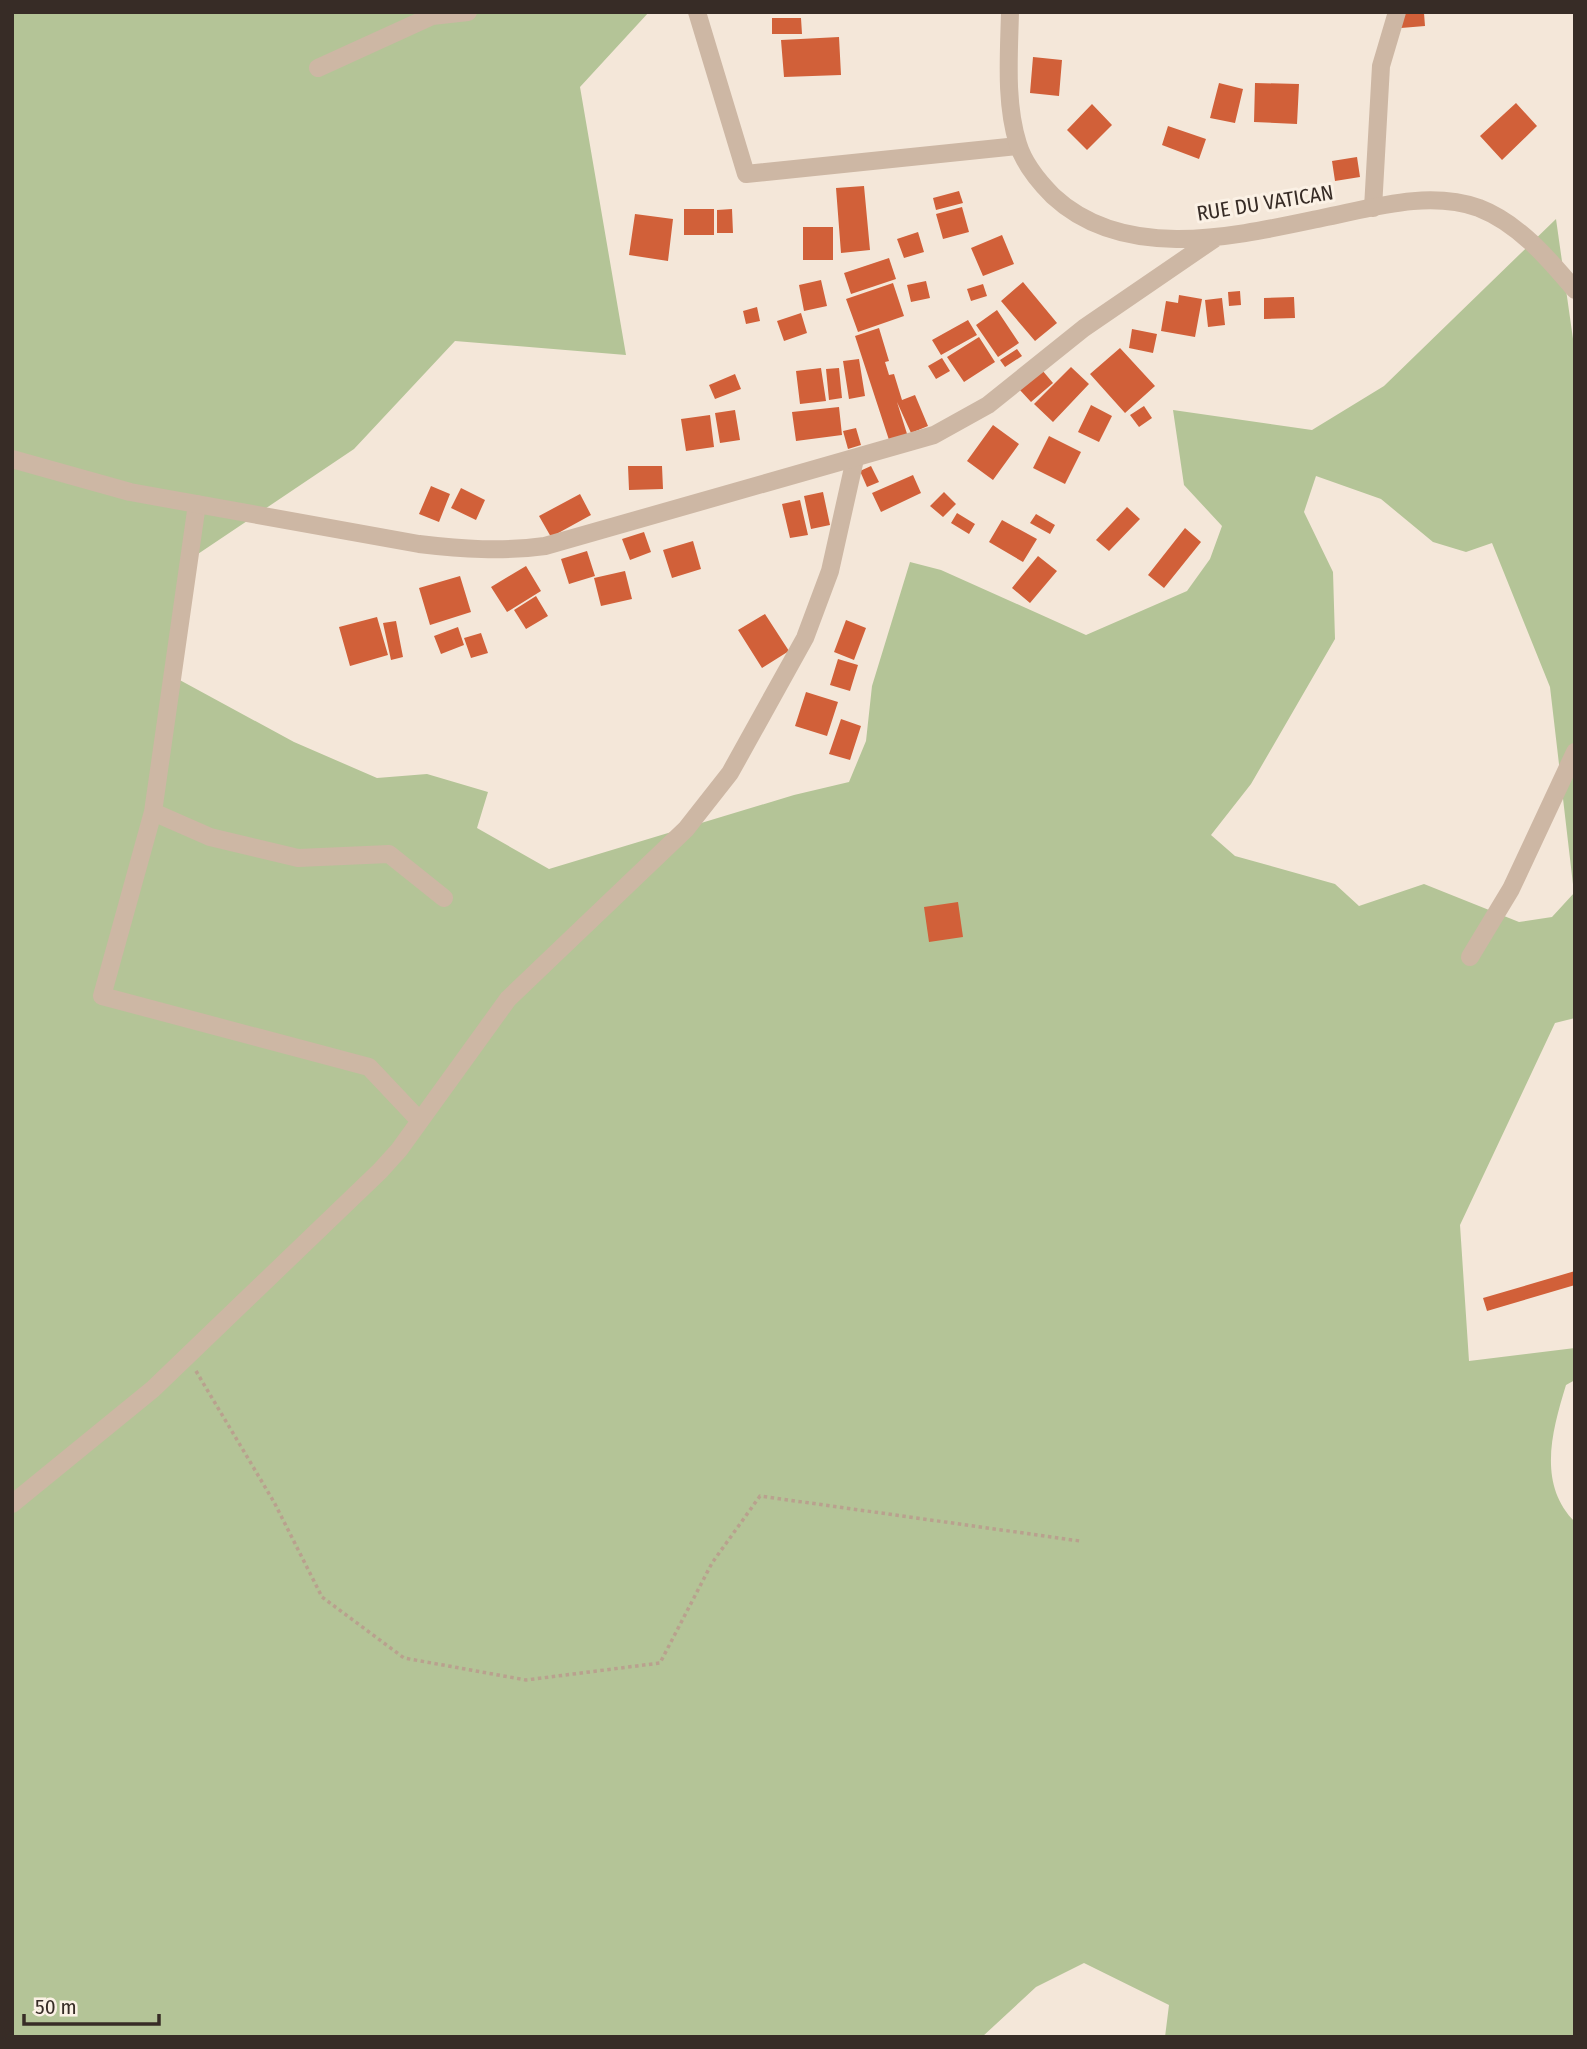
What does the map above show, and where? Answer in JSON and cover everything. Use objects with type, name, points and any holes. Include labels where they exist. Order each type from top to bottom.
[{"type":"street","points":[[318,68],[432,16],[468,12]]},
{"type":"street","points":[[696,12],[746,174],[1018,146]]},
{"type":"street","name":"RUE DU VATICAN","points":[[1010,12],[1011,105],[1018,146],[1037,181],[1067,209],[1094,225],[1128,234],[1214,239],[1400,202],[1444,200],[1479,208],[1514,227],[1575,290]]},
{"type":"street","points":[[1373,208],[1381,66],[1397,12]]},
{"type":"street","points":[[12,458],[130,492],[419,544],[466,550],[513,550],[599,533],[934,435],[988,405],[1084,328],[1214,239]]},
{"type":"street","points":[[12,1504],[153,1389],[380,1171],[420,1121],[508,999],[686,830],[730,773],[805,638],[830,571],[855,459]]},
{"type":"street","points":[[197,504],[153,813],[102,996],[369,1067],[420,1121]]},
{"type":"street","points":[[1470,957],[1511,889],[1575,752]]},
{"type":"street","points":[[153,813],[210,837],[298,858],[389,853],[444,898]]},
{"type":"path","points":[[188,1357],[274,1502],[322,1597],[404,1658],[526,1680],[660,1663],[712,1563],[760,1496],[1080,1541]]},
{"type":"green space","points":[[12,12],[649,12],[580,87],[626,355],[455,341],[354,449],[183,564],[176,678],[294,742],[377,778],[427,774],[488,792],[477,828],[549,869],[794,795],[849,782],[866,741],[872,686],[910,562],[941,570],[1086,635],[1187,591],[1210,559],[1222,526],[1184,485],[1173,410],[1312,430],[1384,386],[1556,219],[1575,353],[1575,1018],[1555,1023],[1460,1225],[1469,1361],[1575,1348],[1575,1380],[1566,1385],[1556,1420],[1551,1456],[1556,1491],[1563,1507],[1575,1522],[1575,2037],[1165,2037],[1169,2005],[1084,1963],[1036,1987],[982,2037],[12,2037]],"holes":[[[1316,476],[1381,499],[1433,542],[1466,552],[1492,543],[1550,687],[1574,893],[1552,917],[1519,922],[1424,884],[1359,906],[1335,884],[1235,856],[1211,835],[1251,784],[1335,639],[1333,572],[1304,512]]]},
{"type":"building","points":[[1424,13],[1425,26],[1401,28],[1400,14]]},
{"type":"building","points":[[772,18],[801,18],[802,34],[772,34]]},
{"type":"building","points":[[839,37],[841,75],[784,77],[781,40]]},
{"type":"building","points":[[1033,57],[1062,60],[1059,96],[1030,93]]},
{"type":"building","points":[[1219,83],[1243,89],[1235,123],[1210,118]]},
{"type":"building","points":[[1255,83],[1299,84],[1297,124],[1254,122]]},
{"type":"building","points":[[1516,103],[1537,126],[1502,160],[1480,136]]},
{"type":"building","points":[[1092,104],[1112,125],[1087,150],[1067,130]]},
{"type":"building","points":[[1168,126],[1206,139],[1199,159],[1162,145]]},
{"type":"building","points":[[1357,157],[1360,177],[1335,181],[1332,161]]},
{"type":"building","points":[[864,186],[870,250],[841,253],[836,188]]},
{"type":"building","points":[[959,191],[963,203],[936,210],[933,198]]},
{"type":"building","points":[[962,207],[969,232],[943,239],[936,214]]},
{"type":"building","points":[[684,209],[714,209],[714,235],[684,235]]},
{"type":"building","points":[[732,209],[733,233],[717,233],[717,210]]},
{"type":"building","points":[[635,214],[673,219],[668,261],[629,255]]},
{"type":"building","points":[[803,227],[833,227],[833,260],[803,260]]},
{"type":"building","points":[[918,232],[924,252],[904,258],[897,239]]},
{"type":"building","points":[[1002,235],[1014,264],[983,276],[971,248]]},
{"type":"building","points":[[889,258],[896,279],[851,294],[844,273]]},
{"type":"building","points":[[821,280],[827,306],[804,311],[799,285]]},
{"type":"building","points":[[926,281],[930,298],[911,302],[907,285]]},
{"type":"building","points":[[1023,282],[1057,323],[1035,341],[1001,301]]},
{"type":"building","points":[[893,283],[904,316],[858,332],[846,299]]},
{"type":"building","points":[[983,284],[987,296],[971,301],[967,289]]},
{"type":"building","points":[[1240,291],[1241,305],[1229,306],[1228,292]]},
{"type":"building","points":[[1179,295],[1202,299],[1195,337],[1161,331],[1166,301],[1178,303]]},
{"type":"building","points":[[1294,297],[1295,318],[1264,319],[1264,298]]},
{"type":"building","points":[[1222,298],[1225,325],[1208,327],[1205,300]]},
{"type":"building","points":[[757,307],[760,321],[746,324],[743,311]]},
{"type":"building","points":[[997,310],[1019,343],[998,357],[976,325]]},
{"type":"building","points":[[801,313],[807,333],[784,341],[777,321]]},
{"type":"building","points":[[968,320],[977,335],[941,355],[932,340]]},
{"type":"building","points":[[879,328],[889,361],[885,362],[889,375],[894,374],[902,400],[915,395],[928,426],[911,433],[897,402],[908,437],[890,443],[855,336]]},
{"type":"building","points":[[1132,329],[1157,334],[1153,353],[1129,348]]},
{"type":"building","points":[[979,337],[995,362],[964,382],[947,357]]},
{"type":"building","points":[[1120,348],[1155,386],[1125,413],[1090,374]]},
{"type":"building","points":[[1017,349],[1022,356],[1005,367],[1000,360]]},
{"type":"building","points":[[942,358],[950,371],[936,379],[928,366]]},
{"type":"building","points":[[859,359],[865,396],[849,399],[843,361]]},
{"type":"building","points":[[1071,367],[1089,384],[1053,422],[1034,404]]},
{"type":"building","points":[[821,368],[826,401],[800,404],[796,371]]},
{"type":"building","points":[[839,368],[842,398],[829,400],[826,369]]},
{"type":"building","points":[[1042,370],[1053,383],[1031,402],[1019,389]]},
{"type":"building","points":[[735,374],[741,389],[715,399],[709,385]]},
{"type":"building","points":[[1091,405],[1112,416],[1099,442],[1078,432]]},
{"type":"building","points":[[1144,406],[1152,418],[1139,427],[1130,415]]},
{"type":"building","points":[[839,407],[842,435],[796,441],[792,412]]},
{"type":"building","points":[[735,410],[740,440],[720,443],[715,413]]},
{"type":"building","points":[[710,415],[714,447],[686,451],[681,419]]},
{"type":"building","points":[[993,425],[1019,444],[993,480],[967,461]]},
{"type":"building","points":[[856,428],[861,445],[848,449],[843,431]]},
{"type":"building","points":[[1049,436],[1081,452],[1065,484],[1033,468]]},
{"type":"building","points":[[628,466],[662,466],[663,489],[629,490]]},
{"type":"building","points":[[871,466],[879,482],[867,487],[860,471]]},
{"type":"building","points":[[913,475],[921,493],[881,512],[872,493]]},
{"type":"building","points":[[431,486],[450,494],[439,522],[419,514]]},
{"type":"building","points":[[461,488],[485,500],[476,520],[451,508]]},
{"type":"building","points":[[823,492],[830,525],[811,529],[804,496]]},
{"type":"building","points":[[944,492],[956,504],[943,517],[930,506]]},
{"type":"building","points":[[580,494],[591,515],[551,537],[539,516]]},
{"type":"building","points":[[800,500],[808,535],[790,538],[782,504]]},
{"type":"building","points":[[1127,507],[1140,519],[1109,551],[1096,540]]},
{"type":"building","points":[[957,513],[975,524],[969,534],[951,523]]},
{"type":"building","points":[[1036,514],[1055,525],[1050,534],[1030,523]]},
{"type":"building","points":[[1002,520],[1037,539],[1023,562],[989,542]]},
{"type":"building","points":[[1185,528],[1201,542],[1164,588],[1148,575]]},
{"type":"building","points":[[644,532],[651,552],[630,560],[622,539]]},
{"type":"building","points":[[693,541],[701,569],[672,578],[663,550]]},
{"type":"building","points":[[587,551],[595,576],[569,584],[561,559]]},
{"type":"building","points":[[1038,556],[1057,571],[1030,603],[1012,588]]},
{"type":"building","points":[[526,566],[541,591],[507,612],[491,587]]},
{"type":"building","points":[[625,571],[632,599],[601,606],[594,578]]},
{"type":"building","points":[[460,576],[471,612],[430,625],[419,588]]},
{"type":"building","points":[[536,596],[548,616],[526,629],[514,610]]},
{"type":"building","points":[[765,614],[789,651],[762,668],[738,630]]},
{"type":"building","points":[[377,617],[388,655],[350,666],[339,627]]},
{"type":"building","points":[[846,620],[866,628],[854,660],[834,652]]},
{"type":"building","points":[[396,621],[403,657],[391,660],[383,623]]},
{"type":"building","points":[[458,627],[464,645],[441,654],[434,636]]},
{"type":"building","points":[[481,633],[488,653],[471,658],[464,638]]},
{"type":"building","points":[[838,659],[858,665],[850,691],[830,685]]},
{"type":"building","points":[[806,692],[838,702],[827,736],[795,726]]},
{"type":"building","points":[[841,719],[861,726],[850,760],[829,754]]},
{"type":"building","points":[[958,902],[963,937],[929,942],[924,907]]},
{"type":"building","points":[[1575,1271],[1575,1285],[1487,1311],[1483,1298]]}]
